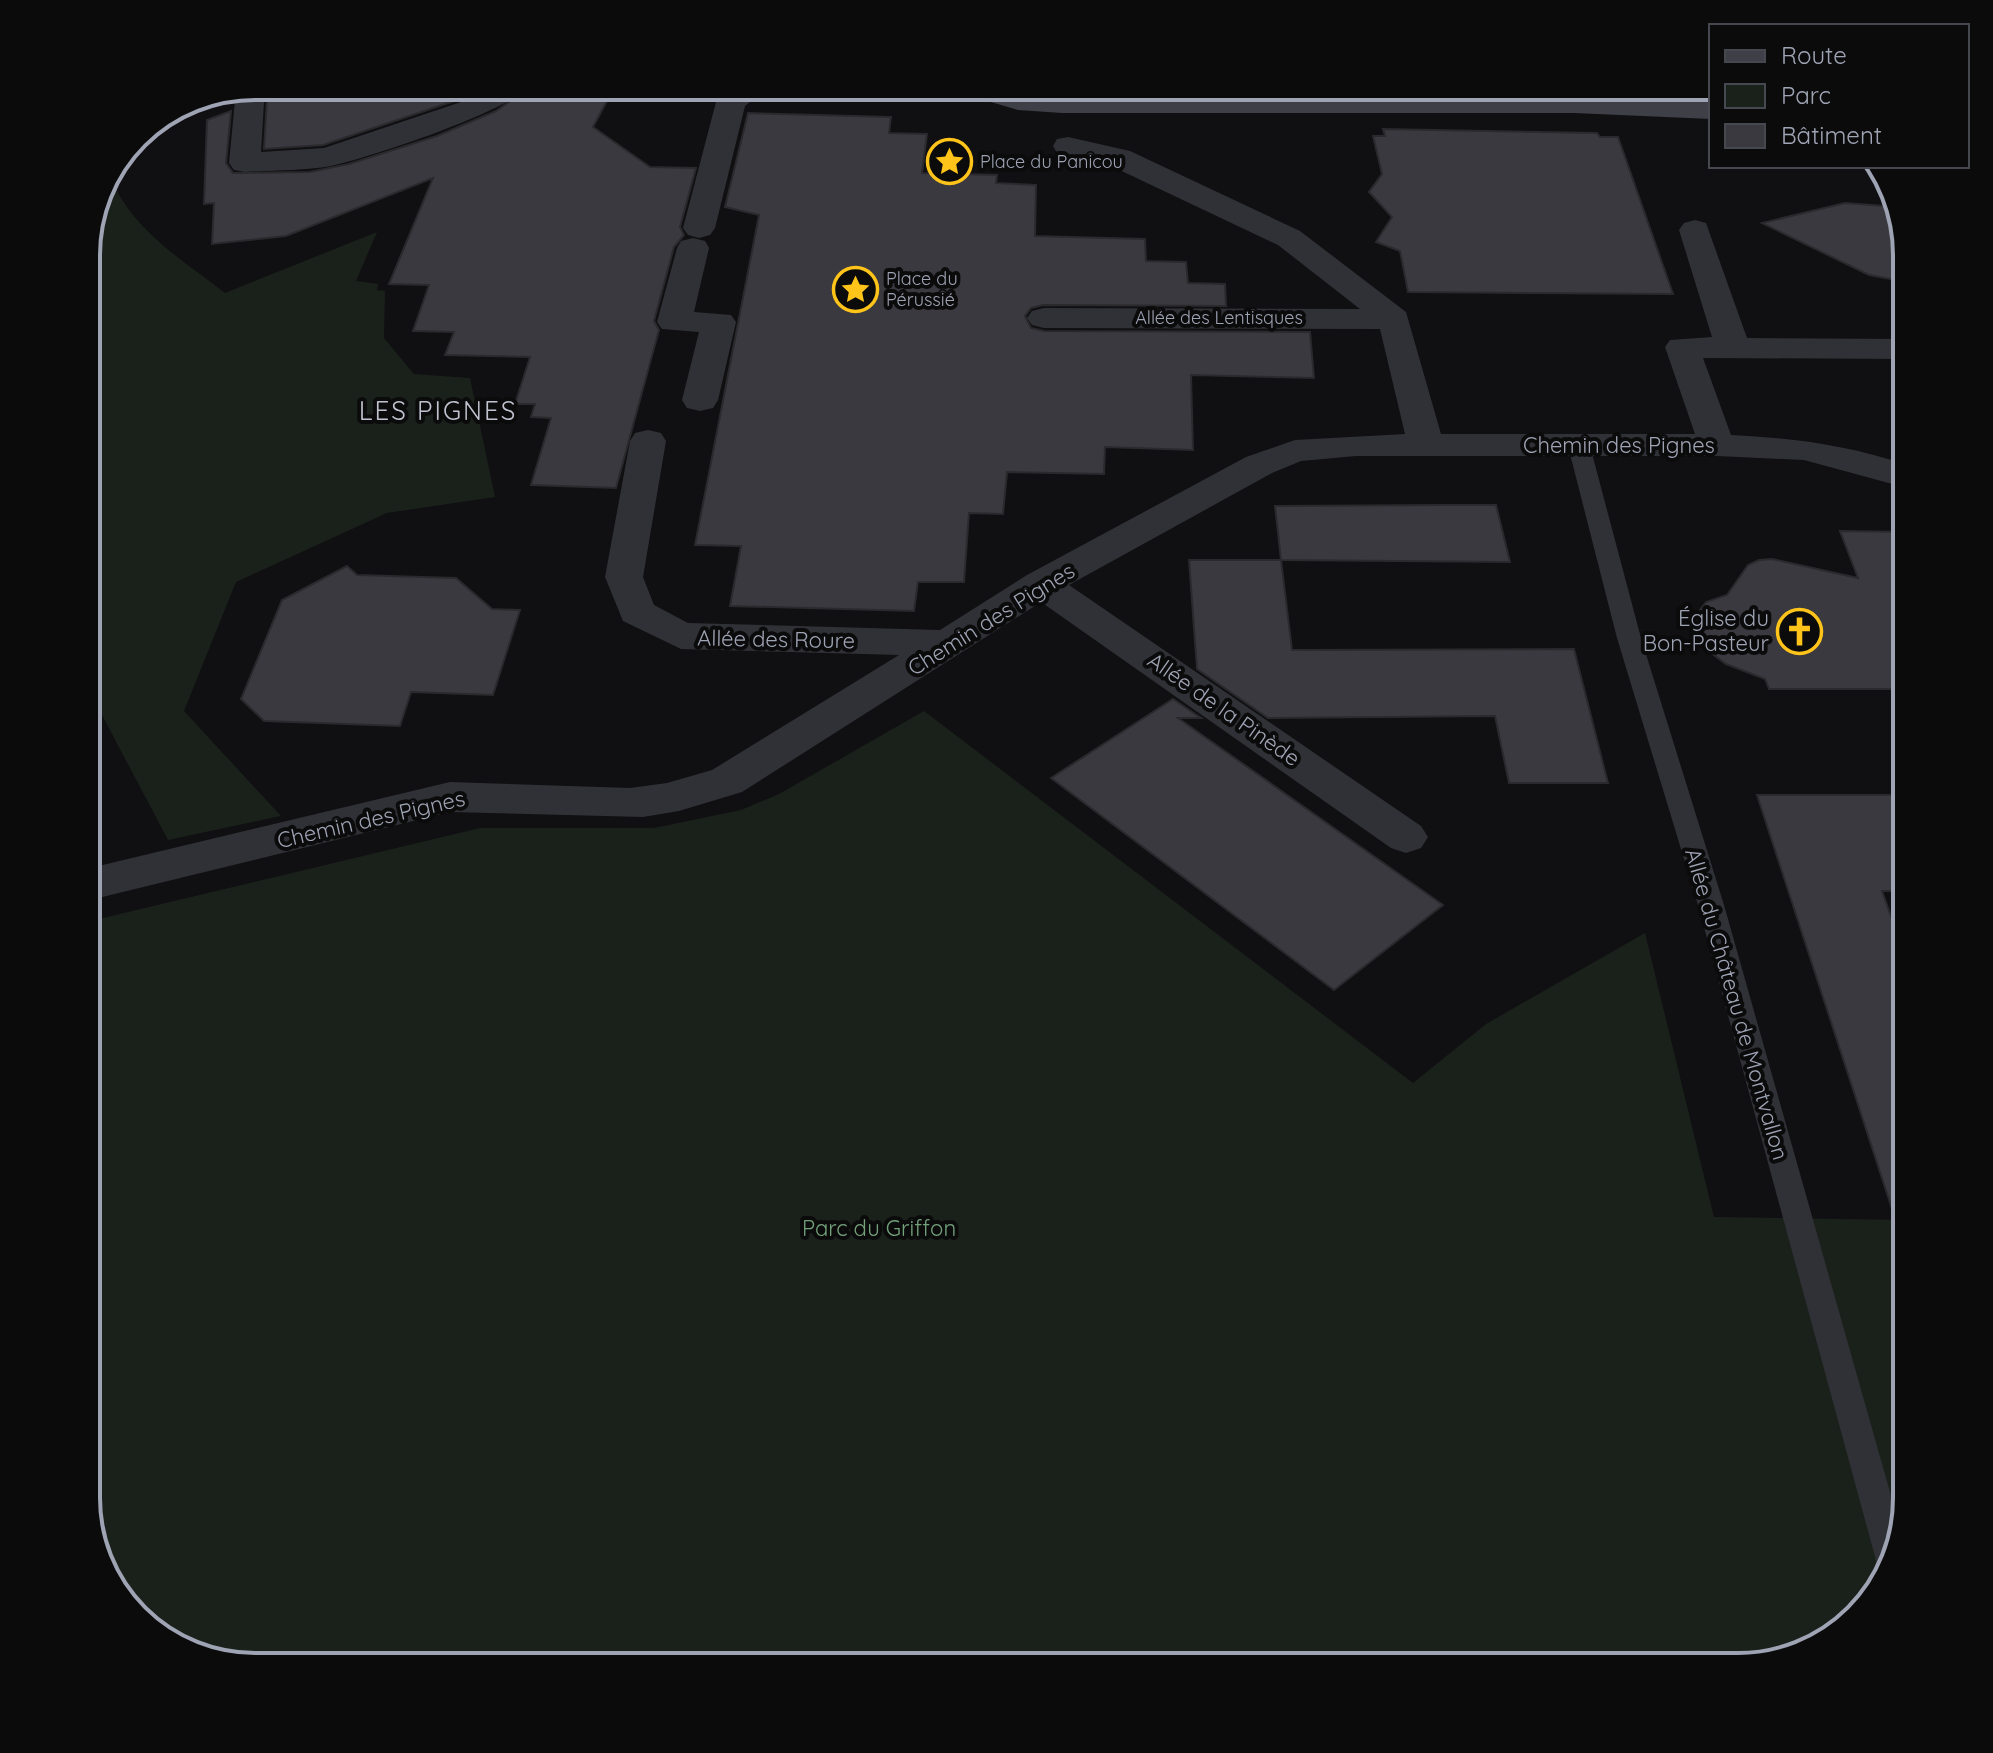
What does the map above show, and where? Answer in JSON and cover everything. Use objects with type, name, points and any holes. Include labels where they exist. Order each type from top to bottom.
[{"type":"street","points":[[250,100],[245,163],[328,157],[488,100]]},
{"type":"street","points":[[700,400],[719,322],[674,322],[734,100]]},
{"type":"street","points":[[1015,100],[1062,104],[1574,104],[1709,110]]},
{"type":"street","points":[[1574,104],[1607,100]]},
{"type":"street","points":[[1068,146],[1119,158],[1289,238],[1394,319],[1426,444]]},
{"type":"street","points":[[1695,230],[1733,348]]},
{"type":"street","name":"Allée des Lentisques","points":[[1044,318],[1394,319]]},
{"type":"street","points":[[1717,445],[1682,347],[1893,349]]},
{"type":"street","name":"Allée des Roure","points":[[648,441],[624,577],[637,612],[681,636],[952,643]]},
{"type":"street","name":"Chemin des Pignes","points":[[100,882],[450,797],[495,793],[630,803],[680,797],[727,781],[952,643],[1041,584],[1259,465],[1295,451],[1356,445],[1426,444],[1717,445],[1804,449],[1893,472]]},
{"type":"street","name":"Allée de la Pinède","points":[[1041,584],[1196,688],[1406,837]]},
{"type":"lane","name":"Allée du Château de Montvallon","points":[[1579,446],[1629,638],[1711,905],[1887,1539]]},
{"type":"green space","points":[[116,188],[143,226],[225,293],[377,232],[356,281],[378,284],[377,290],[385,291],[384,338],[414,374],[470,378],[495,497],[387,513],[236,582],[184,711],[281,816],[168,840],[102,715],[100,245],[105,215]]},
{"type":"green space","name":"Parc du Griffon","points":[[924,711],[1413,1083],[1486,1024],[1645,933],[1714,1217],[1893,1220],[1893,1508],[1885,1548],[1867,1584],[1848,1608],[1824,1627],[1788,1645],[1748,1653],[245,1653],[205,1645],[169,1627],[145,1608],[126,1584],[105,1538],[100,1508],[100,919],[480,828],[654,828],[741,810],[779,794]]},
{"type":"building","points":[[267,100],[457,100],[323,145],[264,149]]},
{"type":"building","points":[[511,100],[607,100],[593,127],[650,167],[696,168],[680,227],[684,235],[674,247],[654,321],[659,330],[616,488],[531,485],[551,418],[531,417],[535,404],[515,404],[530,357],[445,355],[454,332],[413,331],[429,285],[389,284],[433,178],[286,236],[212,244],[214,203],[204,204],[207,120],[231,111],[226,163],[233,173],[310,172],[349,164],[437,136],[496,111]]},
{"type":"building","points":[[748,113],[891,117],[889,133],[927,134],[922,173],[997,175],[996,183],[1036,185],[1035,236],[1145,239],[1146,261],[1186,262],[1188,283],[1225,284],[1226,306],[1043,305],[1031,308],[1025,316],[1031,328],[1044,331],[1310,332],[1314,378],[1191,375],[1193,450],[1105,447],[1104,474],[1007,472],[1003,514],[969,513],[964,582],[918,582],[914,611],[730,606],[741,546],[695,545],[759,215],[725,207]]},
{"type":"building","points":[[1383,129],[1597,133],[1600,137],[1618,137],[1673,294],[1408,292],[1400,251],[1376,242],[1392,217],[1369,192],[1382,174],[1373,136],[1385,136]]},
{"type":"building","points":[[1845,203],[1885,206],[1893,245],[1893,279],[1869,275],[1762,223]]},
{"type":"building","points":[[1496,505],[1510,562],[1281,560],[1275,506]]},
{"type":"building","name":"Église du Bon-Pasteur","points":[[1840,531],[1893,532],[1893,689],[1769,689],[1765,679],[1726,664],[1699,644],[1690,623],[1706,602],[1727,595],[1748,565],[1759,560],[1772,559],[1858,578]]},
{"type":"building","points":[[1189,560],[1281,560],[1292,650],[1574,649],[1608,783],[1509,783],[1495,716],[1268,718],[1197,669]]},
{"type":"building","points":[[347,566],[357,575],[456,578],[492,609],[520,610],[493,695],[411,692],[400,726],[264,721],[241,699],[282,600]]},
{"type":"building","points":[[1173,699],[1201,718],[1178,718],[1443,905],[1334,990],[1051,778]]},
{"type":"building","points":[[1757,795],[1892,795],[1893,798],[1893,891],[1882,891],[1893,922],[1893,1212]]},
{"type":"place","name":"Place du Panicou","points":[[949,162]]},
{"type":"place","name":"Place du Pérussié","points":[[855,289]]},
{"type":"place","name":"Église du Bon-Pasteur","points":[[1800,631]]},
{"type":"district","name":"LES PIGNES","points":[[438,411]]}]
